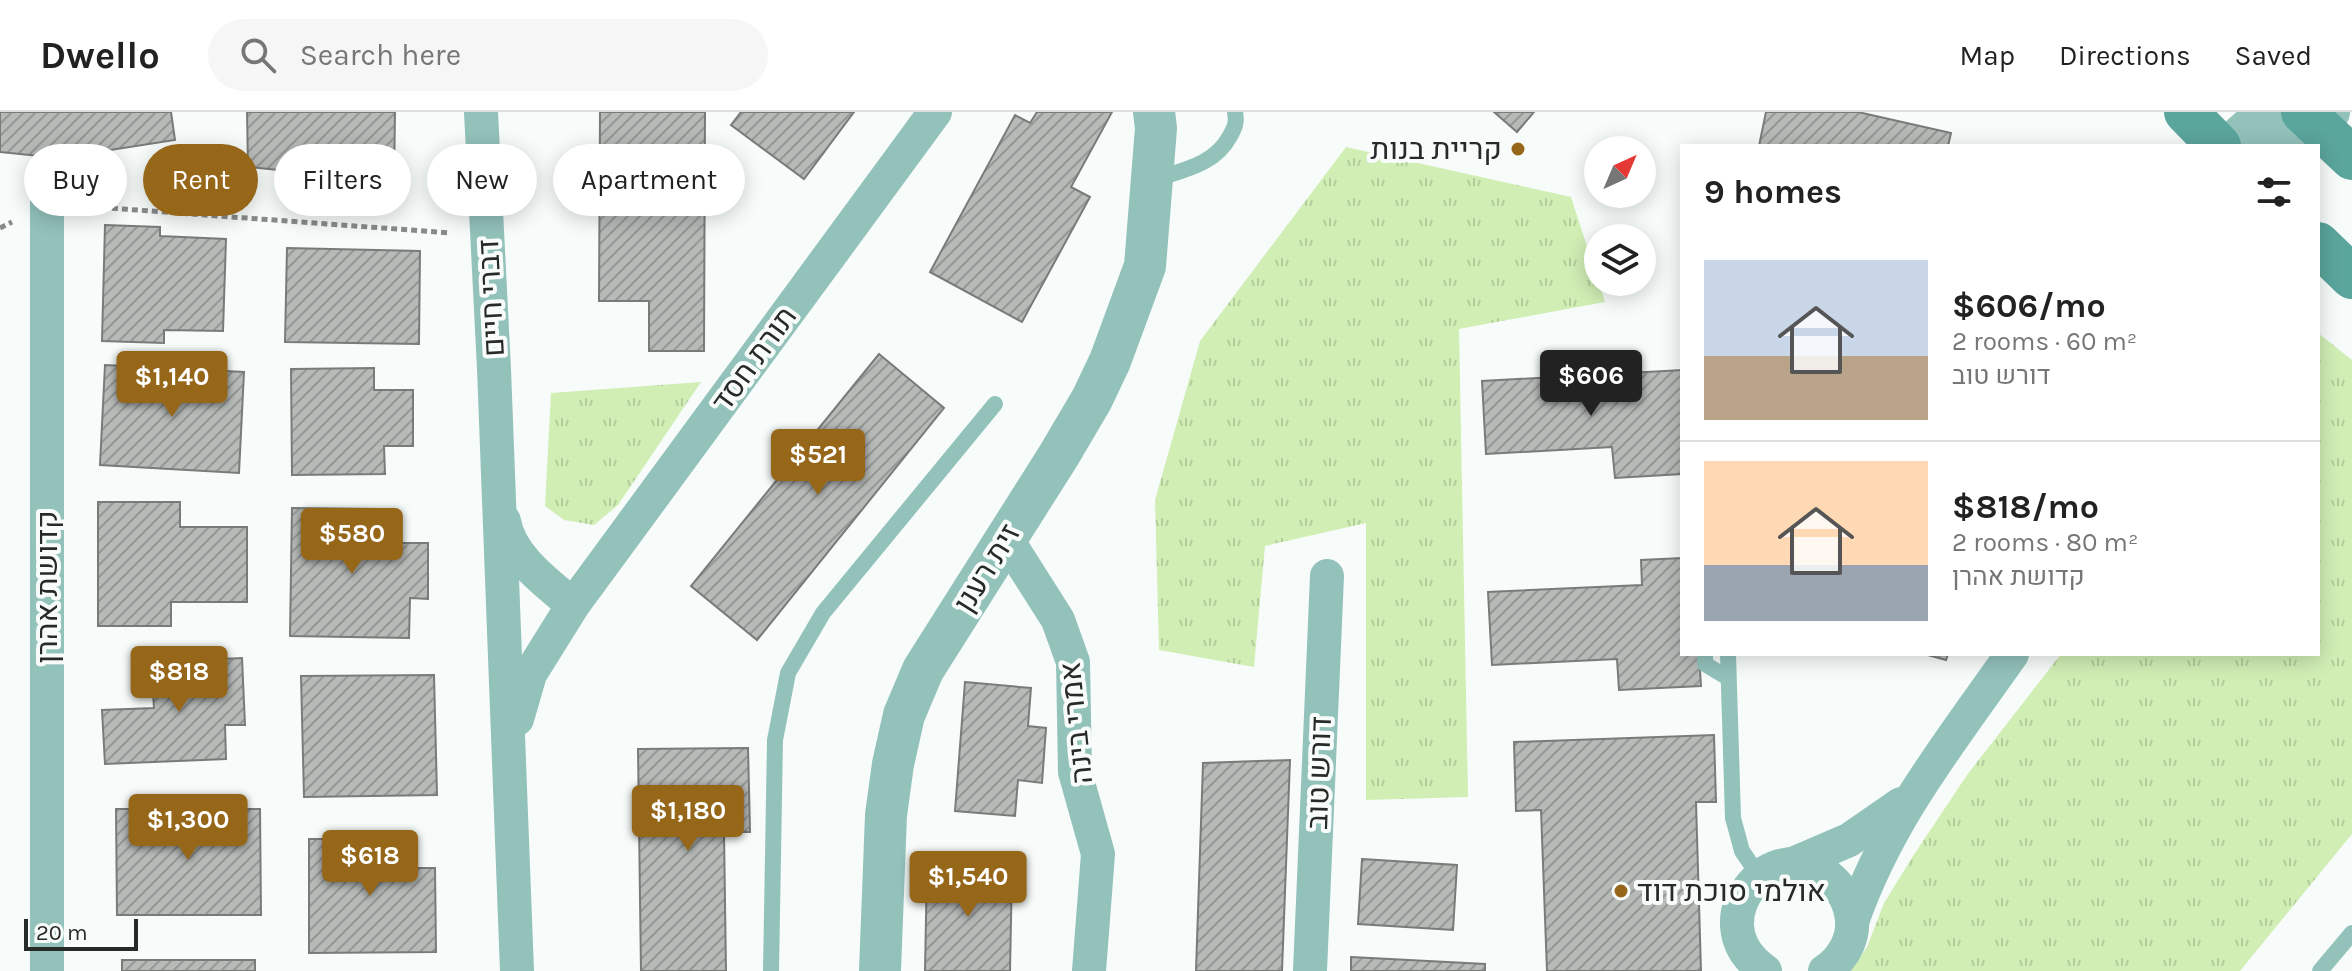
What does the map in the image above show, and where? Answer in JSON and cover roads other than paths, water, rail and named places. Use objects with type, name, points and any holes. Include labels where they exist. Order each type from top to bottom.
[{"type":"main road","points":[[2186,112],[2217,144]]},
{"type":"main road","points":[[2316,116],[2352,158]]},
{"type":"main road","points":[[2320,246],[2352,277]]},
{"type":"street","name":"דברי חיים","points":[[481,112],[517,971]]},
{"type":"street","name":"תורת חסד","points":[[573,605],[935,112]]},
{"type":"street","name":"זית רענן","points":[[880,971],[886,815],[904,715],[923,670],[1059,455],[1110,361],[1145,266],[1153,180],[1154,112]]},
{"type":"street","points":[[2232,144],[2268,112]]},
{"type":"street","points":[[2276,144],[2286,141],[2316,116]]},
{"type":"street","name":"קדושת אהרן","points":[[47,216],[47,971]]},
{"type":"street","points":[[2320,270],[2333,273],[2352,284]]},
{"type":"street","name":"דברי חיים","points":[[499,485],[505,527],[515,549],[536,573],[573,605],[530,674],[517,717],[510,787]]},
{"type":"street","name":"אמרי בינה","points":[[1006,538],[1058,620],[1073,662],[1075,772],[1098,854],[1089,971]]},
{"type":"street","name":"דורש טוב","points":[[1310,971],[1327,576]]},
{"type":"street","points":[[1825,971],[1842,956],[1875,864],[1914,794],[2011,656]]},
{"type":"street","points":[[1765,971],[1743,948],[1737,929],[1738,909],[1746,891],[1759,876],[1775,868],[1793,864],[1849,840],[1914,794]]},
{"type":"street","points":[[1793,864],[1811,867],[1828,875],[1841,888],[1849,904],[1852,922]]},
{"type":"lane","points":[[1153,180],[1207,162],[1223,149],[1237,122],[1235,112]]},
{"type":"lane","points":[[771,971],[775,740],[788,673],[823,613],[995,404]]},
{"type":"lane","points":[[1705,656],[1705,664],[1728,678]]},
{"type":"lane","points":[[1728,656],[1733,818],[1742,851],[1759,876]]},
{"type":"lane","points":[[2320,971],[2352,933]]},
{"type":"place","name":"קריית בנות","points":[[1518,149]]},
{"type":"place","name":"אולמי סוכת דוד","points":[[1621,891]]}]
